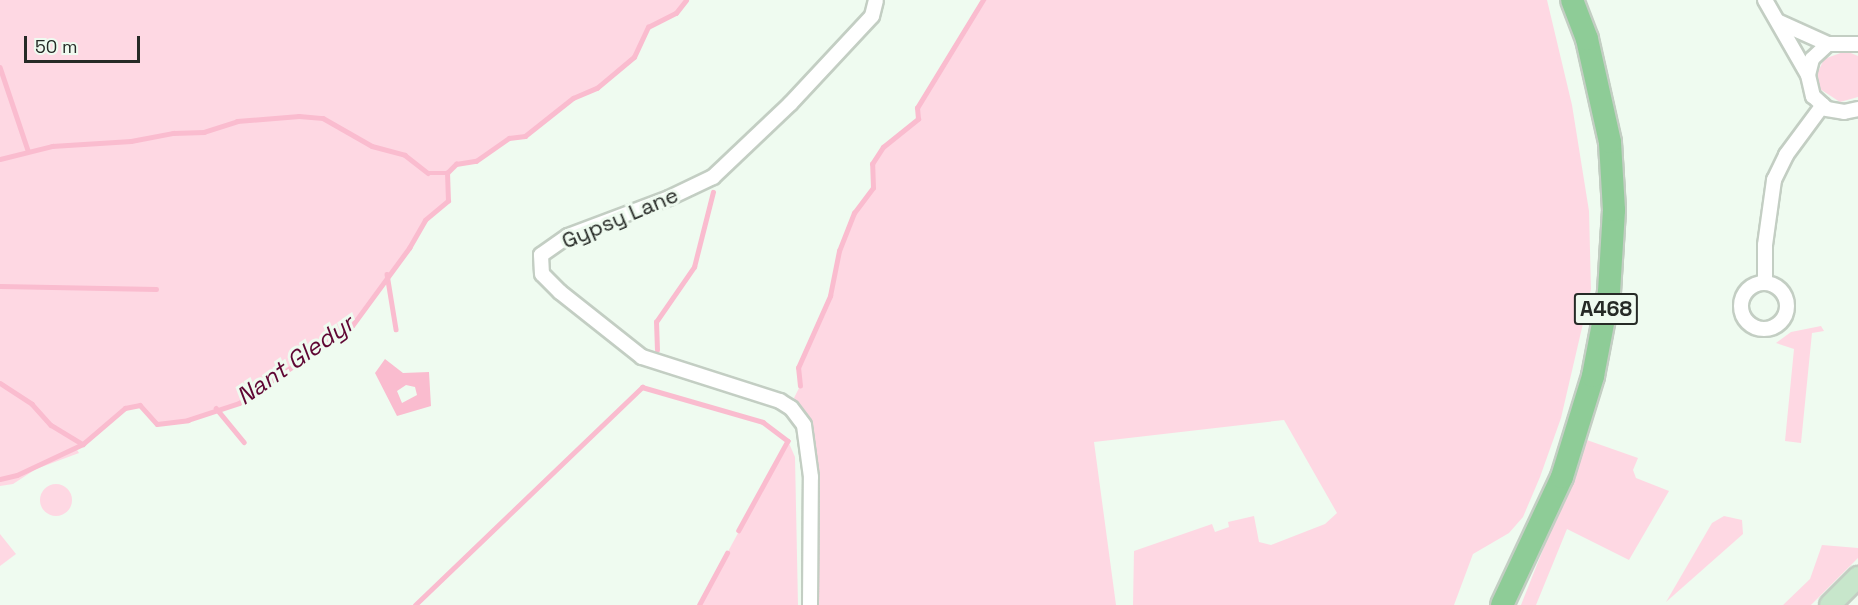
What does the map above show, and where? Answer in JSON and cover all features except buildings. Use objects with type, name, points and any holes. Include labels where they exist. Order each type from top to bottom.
[{"type":"main road","name":"A468","points":[[1502,605],[1562,477],[1593,376],[1610,292],[1614,210],[1610,142],[1587,39],[1572,0]]},
{"type":"main road","points":[[1830,605],[1858,577]]},
{"type":"street","name":"Gypsy Lane","points":[[810,605],[811,477],[804,425],[780,401],[642,357],[542,274],[541,255],[568,236],[669,198],[713,177],[790,104],[850,40],[872,16],[876,0]]},
{"type":"street","points":[[1765,0],[1808,75],[1813,96],[1823,105],[1844,112],[1858,109]]},
{"type":"street","points":[[1779,22],[1828,44],[1858,44]]},
{"type":"street","points":[[1808,75],[1812,59],[1828,44]]},
{"type":"street","points":[[1765,282],[1768,207],[1774,180],[1786,155],[1823,105]]},
{"type":"shaded area","points":[[0,0],[686,0],[676,13],[648,27],[634,57],[597,88],[573,98],[525,136],[509,138],[476,161],[455,164],[447,173],[448,201],[425,220],[409,248],[352,326],[239,403],[188,420],[157,424],[140,405],[125,408],[100,433],[76,448],[79,453],[36,469],[13,484],[0,486]]},
{"type":"shaded area","points":[[983,0],[1547,0],[1572,105],[1589,211],[1591,289],[1561,418],[1523,517],[1509,533],[1473,554],[1454,605],[1133,605],[1134,551],[1212,524],[1215,532],[1229,527],[1228,522],[1254,516],[1259,542],[1271,545],[1325,524],[1337,513],[1284,420],[1094,442],[1116,605],[819,605],[818,466],[812,425],[794,398],[800,386],[798,368],[830,296],[839,251],[854,213],[873,188],[872,164],[883,147],[918,119],[917,108]]},
{"type":"shaded area","points":[[1846,51],[1858,56],[1858,97],[1840,102],[1820,89],[1817,74],[1824,59]]},
{"type":"shaded area","points":[[1821,326],[1824,331],[1812,333],[1801,443],[1785,441],[1794,349],[1776,343],[1791,332]]},
{"type":"shaded area","points":[[385,359],[403,373],[429,372],[431,406],[397,416],[375,373]],"holes":[[[406,385],[415,387],[417,395],[402,403],[397,391]]]},
{"type":"shaded area","points":[[1584,439],[1638,458],[1633,470],[1636,478],[1669,491],[1629,560],[1567,529],[1536,605],[1521,605],[1578,461]]},
{"type":"shaded area","points":[[788,441],[795,457],[798,605],[699,605]]},
{"type":"shaded area","points":[[56,484],[67,489],[72,500],[67,511],[56,516],[45,511],[40,500],[45,489]]},
{"type":"shaded area","points":[[1724,516],[1742,520],[1743,534],[1666,602],[1712,523]]},
{"type":"shaded area","points":[[0,534],[16,554],[0,566]]},
{"type":"shaded area","points":[[1822,545],[1858,548],[1858,558],[1811,605],[1783,605],[1810,579]]},
{"type":"waterway","name":"Nant Gledyr","points":[[0,479],[17,475],[83,444],[125,408],[140,405],[157,424],[188,420],[239,403],[352,326],[409,248],[425,220],[448,201],[447,173],[456,164],[476,161],[509,138],[525,136],[573,98],[597,88],[634,57],[648,27],[676,13],[686,0]]},
{"type":"waterway","points":[[800,386],[798,368],[830,296],[839,251],[854,213],[873,188],[872,164],[883,147],[918,119],[917,108],[983,0]]},
{"type":"waterway","points":[[0,67],[28,150]]},
{"type":"waterway","points":[[0,159],[52,146],[131,141],[173,133],[204,132],[237,121],[299,116],[323,118],[372,146],[405,155],[428,173],[447,173]]},
{"type":"waterway","points":[[657,350],[656,322],[694,267],[713,192]]},
{"type":"waterway","points":[[387,274],[396,329]]},
{"type":"waterway","points":[[0,286],[156,289]]},
{"type":"waterway","points":[[0,383],[32,404],[51,425],[83,444]]},
{"type":"waterway","points":[[415,605],[642,387],[763,422],[788,441],[739,530]]},
{"type":"waterway","points":[[216,408],[244,442]]},
{"type":"waterway","points":[[699,605],[727,553]]}]
